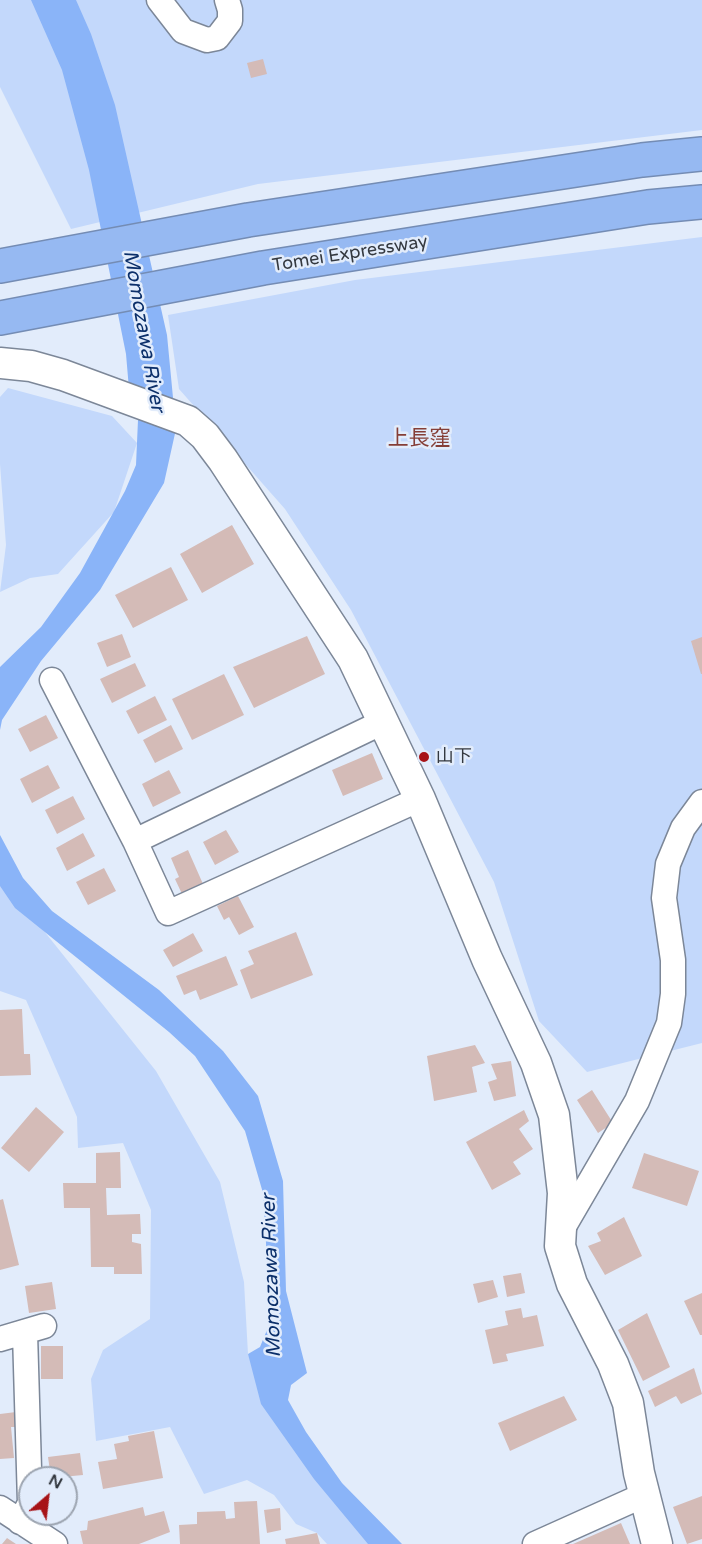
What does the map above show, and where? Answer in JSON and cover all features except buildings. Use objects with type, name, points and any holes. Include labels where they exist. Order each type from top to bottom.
[{"type":"highway","points":[[0,266],[248,220],[642,160],[702,154]]},
{"type":"highway","name":"Tomei Expressway","points":[[0,318],[263,268],[648,207],[702,202]]},
{"type":"street","points":[[159,0],[183,31],[207,40],[217,38],[230,21],[227,0]]},
{"type":"street","points":[[0,363],[42,369],[188,421],[205,436],[222,460],[310,590],[353,659],[420,799],[487,959],[536,1064],[554,1115],[562,1182],[563,1228],[560,1246],[572,1284],[613,1364],[628,1403],[644,1495],[657,1544]]},
{"type":"street","points":[[52,680],[135,841],[168,913],[420,799]]},
{"type":"street","points":[[135,841],[383,722]]},
{"type":"street","points":[[563,1228],[636,1101],[669,1023],[674,994],[673,960],[664,898],[668,864],[682,828],[702,802]]},
{"type":"street","points":[[0,1340],[34,1330],[30,1503],[6,1516]]},
{"type":"street","points":[[535,1544],[644,1495]]},
{"type":"street","points":[[6,1516],[55,1544]]},
{"type":"shaded area","points":[[0,0],[702,0],[702,130],[258,184],[71,229],[0,87]]},
{"type":"shaded area","points":[[702,237],[702,1043],[587,1072],[539,1021],[494,882],[351,610],[285,509],[179,389],[168,315],[355,280]]},
{"type":"shaded area","points":[[8,388],[112,416],[137,443],[114,512],[58,574],[30,578],[0,592],[6,545],[0,464],[0,397]]},
{"type":"shaded area","points":[[0,876],[156,1071],[220,1182],[244,1282],[248,1354],[374,1544],[327,1544],[317,1533],[296,1524],[274,1495],[247,1480],[204,1494],[170,1427],[96,1441],[91,1379],[103,1350],[150,1319],[151,1210],[123,1143],[78,1148],[77,1117],[26,1000],[0,991]]},
{"type":"water","name":"Momozawa River","points":[[31,0],[76,0],[91,34],[115,105],[167,335],[176,429],[164,483],[100,590],[41,661],[2,720],[0,730],[0,667],[41,627],[80,573],[125,491],[136,465],[138,420],[129,389],[126,354],[89,170],[62,70]]},
{"type":"water","name":"Momozawa River","points":[[0,835],[23,878],[52,911],[159,990],[223,1051],[258,1096],[283,1181],[286,1291],[307,1373],[291,1385],[288,1400],[306,1432],[342,1483],[402,1544],[368,1544],[314,1479],[261,1404],[248,1354],[260,1347],[269,1325],[266,1243],[263,1193],[245,1131],[195,1056],[169,1032],[15,908],[0,886]]},
{"type":"place","name":"山下","points":[[424,757]]},
{"type":"district","name":"上長窪","points":[[419,439]]}]
